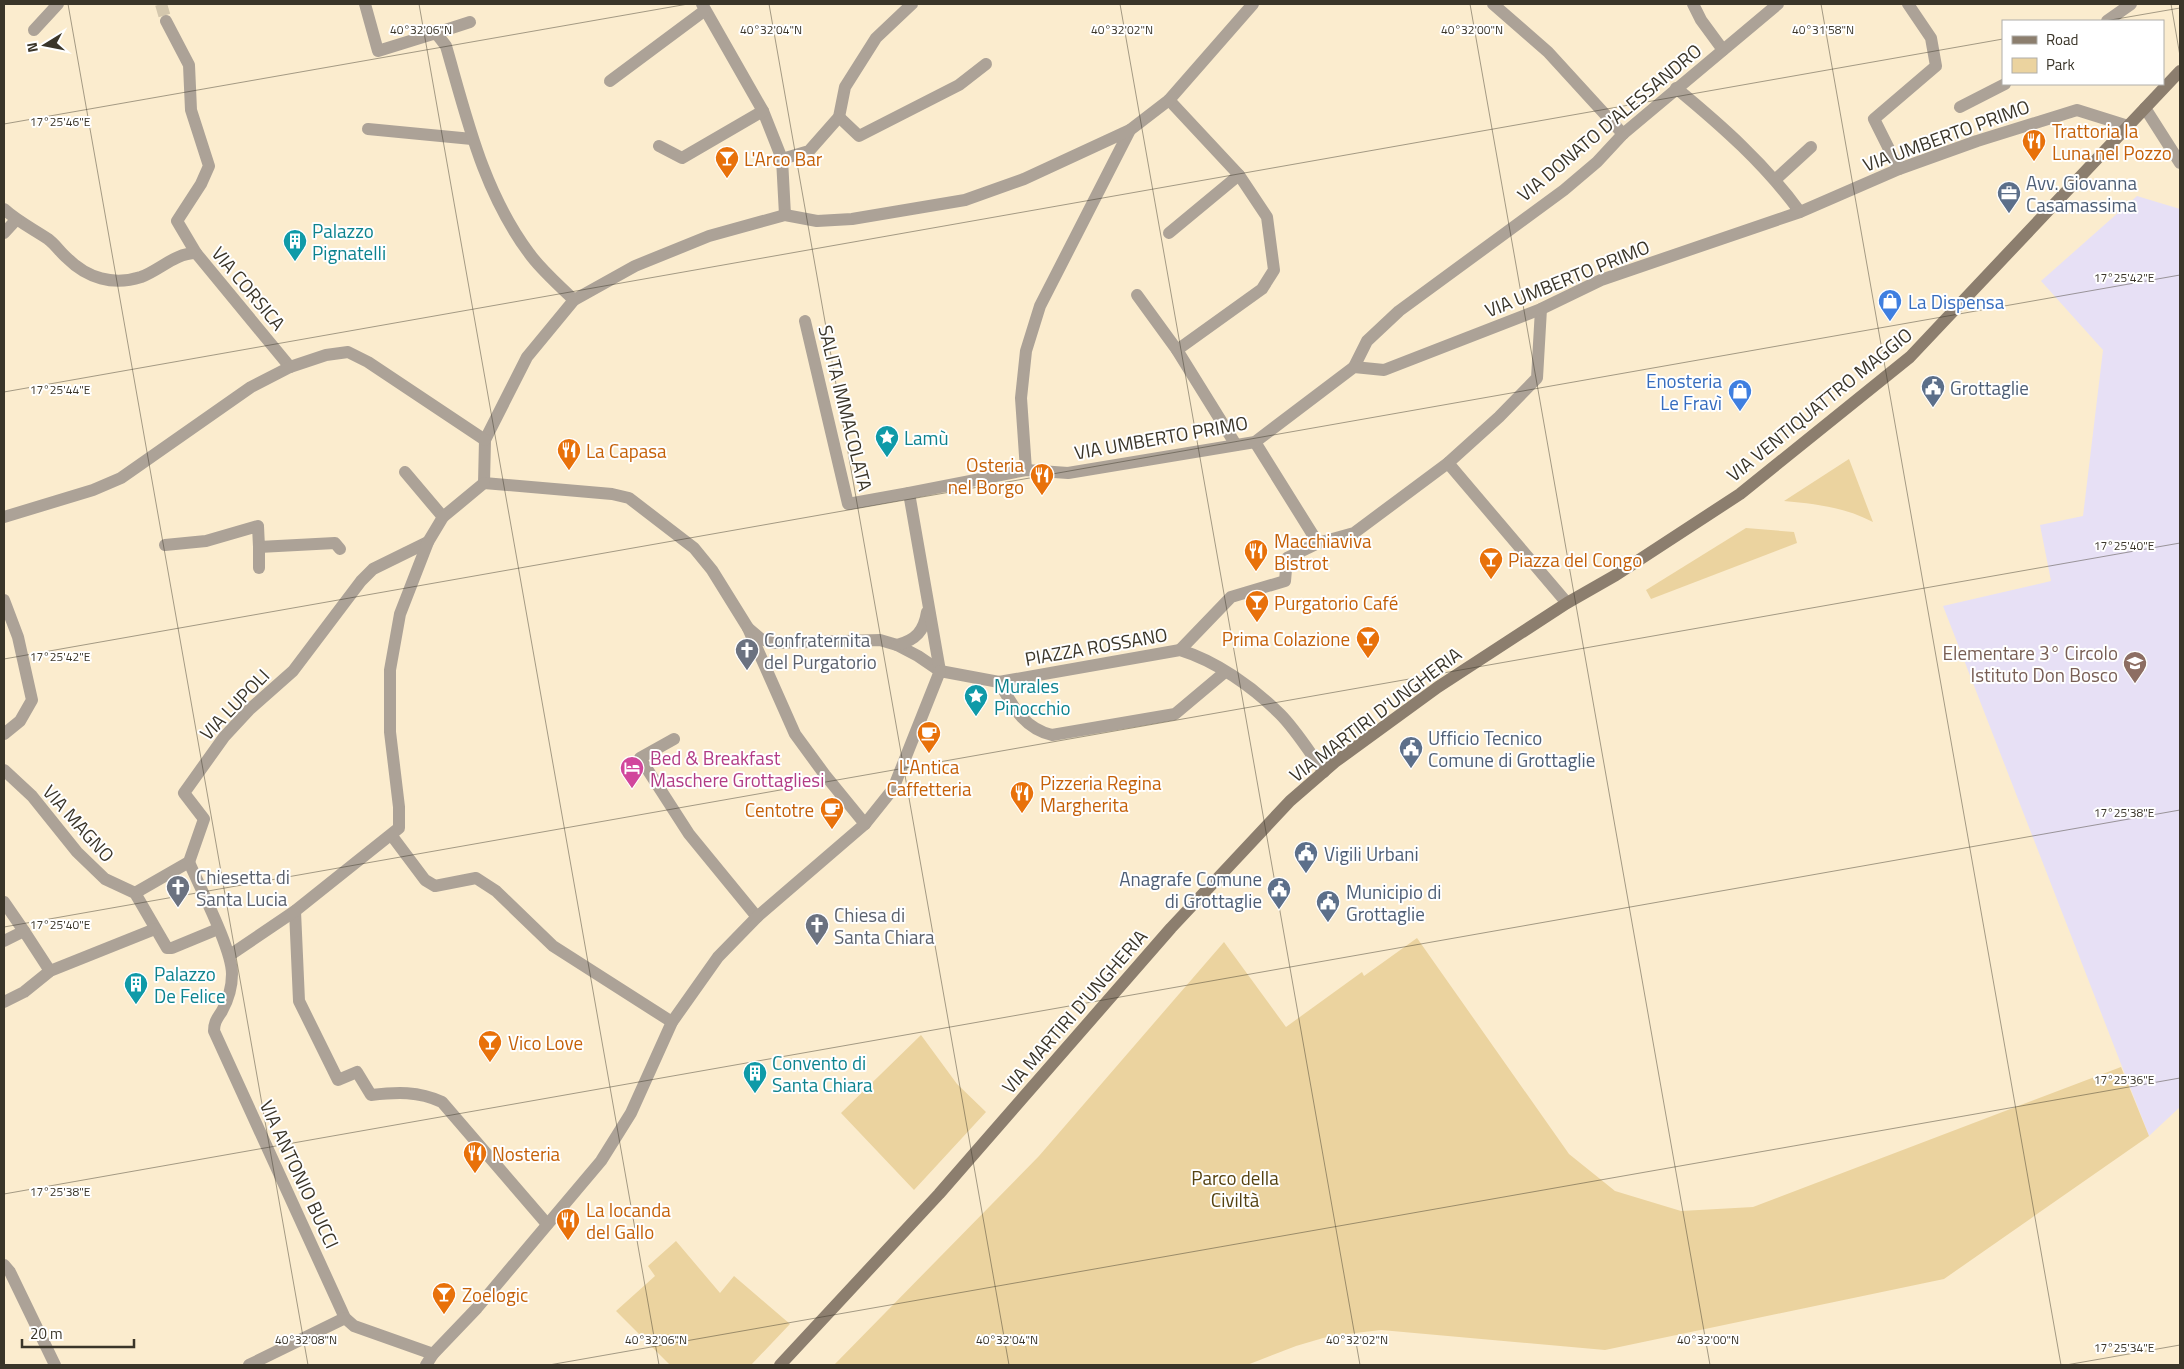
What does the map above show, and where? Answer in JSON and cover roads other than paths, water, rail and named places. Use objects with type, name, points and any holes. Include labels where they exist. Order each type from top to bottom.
[{"type":"street","points":[[34,30],[58,4]]},
{"type":"street","points":[[365,4],[378,51],[470,22]]},
{"type":"street","points":[[782,159],[809,151],[839,117],[844,86],[876,38],[912,4]]},
{"type":"street","points":[[484,483],[485,440],[528,357],[574,300],[635,266],[709,236],[785,215],[817,221],[852,218],[965,200],[1024,179],[1130,130],[1169,100],[1253,4]]},
{"type":"street","points":[[1493,4],[1548,52],[1622,134]]},
{"type":"street","points":[[1693,4],[1701,20],[1723,50]]},
{"type":"street","name":"VIA DONATO D'ALESSANDRO","points":[[1354,367],[1367,342],[1400,311],[1564,190],[1597,162],[1622,134],[1778,4]]},
{"type":"street","points":[[1899,169],[1874,119],[1936,66],[1931,38],[1908,4]]},
{"type":"street","points":[[2108,20],[2131,4]]},
{"type":"street","points":[[610,81],[703,7],[763,110],[782,159],[785,215]]},
{"type":"street","points":[[166,21],[189,65],[191,110],[209,166],[178,222],[196,253]]},
{"type":"street","points":[[436,33],[446,46],[472,139],[492,192],[530,255],[574,300]]},
{"type":"street","points":[[839,117],[859,136],[959,85],[986,64]]},
{"type":"street","name":"VIA VENTIQUATTRO MAGGIO","points":[[1567,603],[1616,575],[1740,494],[1910,357],[2180,71]]},
{"type":"street","points":[[1960,107],[2002,85]]},
{"type":"street","points":[[1676,88],[1708,115],[1776,179],[1800,212]]},
{"type":"street","points":[[1169,100],[1239,175],[1267,216],[1274,270],[1262,289],[1177,350]]},
{"type":"street","points":[[2145,108],[2180,163]]},
{"type":"street","points":[[660,146],[682,158],[763,110]]},
{"type":"street","name":"VIA UMBERTO PRIMO","points":[[909,493],[1026,470],[1068,473],[1256,442],[1354,367],[1384,370],[1541,309],[1601,280],[1800,212],[1899,169],[2077,110],[2128,126]]},
{"type":"street","points":[[368,129],[472,139]]},
{"type":"street","points":[[1026,470],[1020,398],[1026,351],[1040,306],[1130,130]]},
{"type":"street","points":[[1776,179],[1811,147]]},
{"type":"street","points":[[1169,234],[1239,175]]},
{"type":"street","name":"VIA CORSICA","points":[[4,208],[16,220],[50,241],[68,260],[92,278],[117,281],[140,277],[185,253],[196,253],[290,367]]},
{"type":"street","points":[[4,233],[16,220]]},
{"type":"street","points":[[1137,295],[1177,350],[1236,445]]},
{"type":"street","points":[[1180,650],[1231,597],[1285,581],[1287,558],[1318,543],[1354,533],[1448,463],[1499,417],[1537,378],[1541,309]]},
{"type":"street","name":"SALITA IMMACOLATA","points":[[805,321],[848,504],[909,493]]},
{"type":"street","points":[[4,517],[93,490],[120,478],[251,387],[290,367],[326,355],[348,352],[368,362],[485,440]]},
{"type":"street","points":[[1256,442],[1318,543]]},
{"type":"street","points":[[1448,463],[1567,603]]},
{"type":"street","points":[[405,472],[443,517]]},
{"type":"street","points":[[218,929],[167,948],[135,893],[190,862],[230,954],[295,911],[392,836],[399,828],[399,807],[390,732],[390,670],[400,614],[428,542],[443,517],[484,483],[612,494],[630,498],[694,548],[712,570],[748,628],[795,734],[825,776],[865,824]]},
{"type":"street","points":[[249,1365],[345,1318],[354,1326],[430,1360],[477,1308],[547,1224],[572,1198],[601,1160],[626,1121],[672,1022],[718,958],[757,917],[865,824],[893,790],[940,671],[909,493]]},
{"type":"street","points":[[165,545],[206,542],[258,526],[259,568]]},
{"type":"street","name":"VIA LUPOLI","points":[[190,862],[204,820],[184,793],[224,737],[250,709],[293,671],[359,578],[373,569],[428,542]]},
{"type":"street","points":[[259,547],[334,543],[340,550]]},
{"type":"street","points":[[4,600],[18,637],[32,700],[20,721],[4,734]]},
{"type":"street","name":"VIA MARTIRI D'UNGHERIA","points":[[780,1365],[939,1194],[1171,928],[1290,801],[1324,772],[1438,687],[1567,603]]},
{"type":"street","points":[[897,645],[910,642],[918,635],[925,623],[928,604]]},
{"type":"street","points":[[748,628],[762,639],[774,644],[880,640],[897,645],[940,671]]},
{"type":"street","name":"PIAZZA ROSSANO","points":[[940,671],[999,682],[1180,650],[1202,656],[1280,714],[1324,772]]},
{"type":"street","points":[[999,682],[1023,719],[1037,731],[1052,735],[1175,714],[1225,672]]},
{"type":"street","points":[[674,739],[640,758],[688,834],[757,917]]},
{"type":"street","name":"VIA MAGNO","points":[[4,770],[32,796],[77,852],[105,879],[135,893]]},
{"type":"street","points":[[392,836],[425,880],[435,886],[476,878],[496,891],[553,946],[672,1022]]},
{"type":"street","points":[[4,902],[50,971]]},
{"type":"street","points":[[295,911],[299,1000],[338,1080],[357,1072],[371,1095],[402,1091],[429,1096],[442,1102],[547,1224]]},
{"type":"street","points":[[4,1002],[24,992],[50,971],[155,929]]},
{"type":"street","points":[[4,941],[24,931]]},
{"type":"street","name":"VIA ANTONIO BUCCI","points":[[230,954],[232,973],[229,992],[222,1010],[214,1021],[214,1032],[345,1318]]},
{"type":"street","points":[[4,1265],[10,1272],[55,1365]]},
{"type":"tunnel","points":[[161,4],[166,21]]},
{"type":"place","name":"Trattoria la Luna nel Pozzo","points":[[2034,162]]},
{"type":"place","name":"L'Arco Bar","points":[[727,179]]},
{"type":"place","name":"Avv. Giovanna Casamassima","points":[[2009,214]]},
{"type":"place","name":"Palazzo Pignatelli","points":[[295,262]]},
{"type":"place","name":"La Dispensa","points":[[1890,322]]},
{"type":"place","name":"Grottaglie","points":[[1933,408]]},
{"type":"place","name":"Enosteria Le Fravì","points":[[1740,412]]},
{"type":"place","name":"Lamù","points":[[887,458]]},
{"type":"place","name":"La Capasa","points":[[569,471]]},
{"type":"place","name":"Osteria nel Borgo","points":[[1042,496]]},
{"type":"place","name":"Macchiaviva Bistrot","points":[[1256,572]]},
{"type":"place","name":"Piazza del Congo","points":[[1491,580]]},
{"type":"place","name":"Purgatorio Café","points":[[1257,623]]},
{"type":"place","name":"Prima Colazione","points":[[1368,659]]},
{"type":"place","name":"Confraternita del Purgatorio","points":[[747,671]]},
{"type":"place","name":"Elementare 3° Circolo Istituto Don Bosco","points":[[2135,684]]},
{"type":"place","name":"Murales Pinocchio","points":[[976,717]]},
{"type":"place","name":"L'Antica Caffetteria","points":[[929,754]]},
{"type":"place","name":"Ufficio Tecnico Comune di Grottaglie","points":[[1411,769]]},
{"type":"place","name":"Bed & Breakfast Maschere Grottagliesi","points":[[632,789]]},
{"type":"place","name":"Pizzeria Regina Margherita","points":[[1022,814]]},
{"type":"place","name":"Centotre","points":[[832,830]]},
{"type":"place","name":"Vigili Urbani","points":[[1306,874]]},
{"type":"place","name":"Chiesetta di Santa Lucia","points":[[178,908]]},
{"type":"place","name":"Anagrafe Comune di Grottaglie","points":[[1279,910]]},
{"type":"place","name":"Municipio di Grottaglie","points":[[1328,923]]},
{"type":"place","name":"Chiesa di Santa Chiara","points":[[817,946]]},
{"type":"place","name":"Palazzo De Felice","points":[[136,1005]]},
{"type":"place","name":"Vico Love","points":[[490,1063]]},
{"type":"place","name":"Convento di Santa Chiara","points":[[755,1094]]},
{"type":"place","name":"Nosteria","points":[[475,1174]]},
{"type":"place","name":"La locanda del Gallo","points":[[568,1241]]},
{"type":"place","name":"Zoelogic","points":[[444,1315]]},
{"type":"park label","name":"Parco della Civiltà","points":[[1235,1188]]}]
